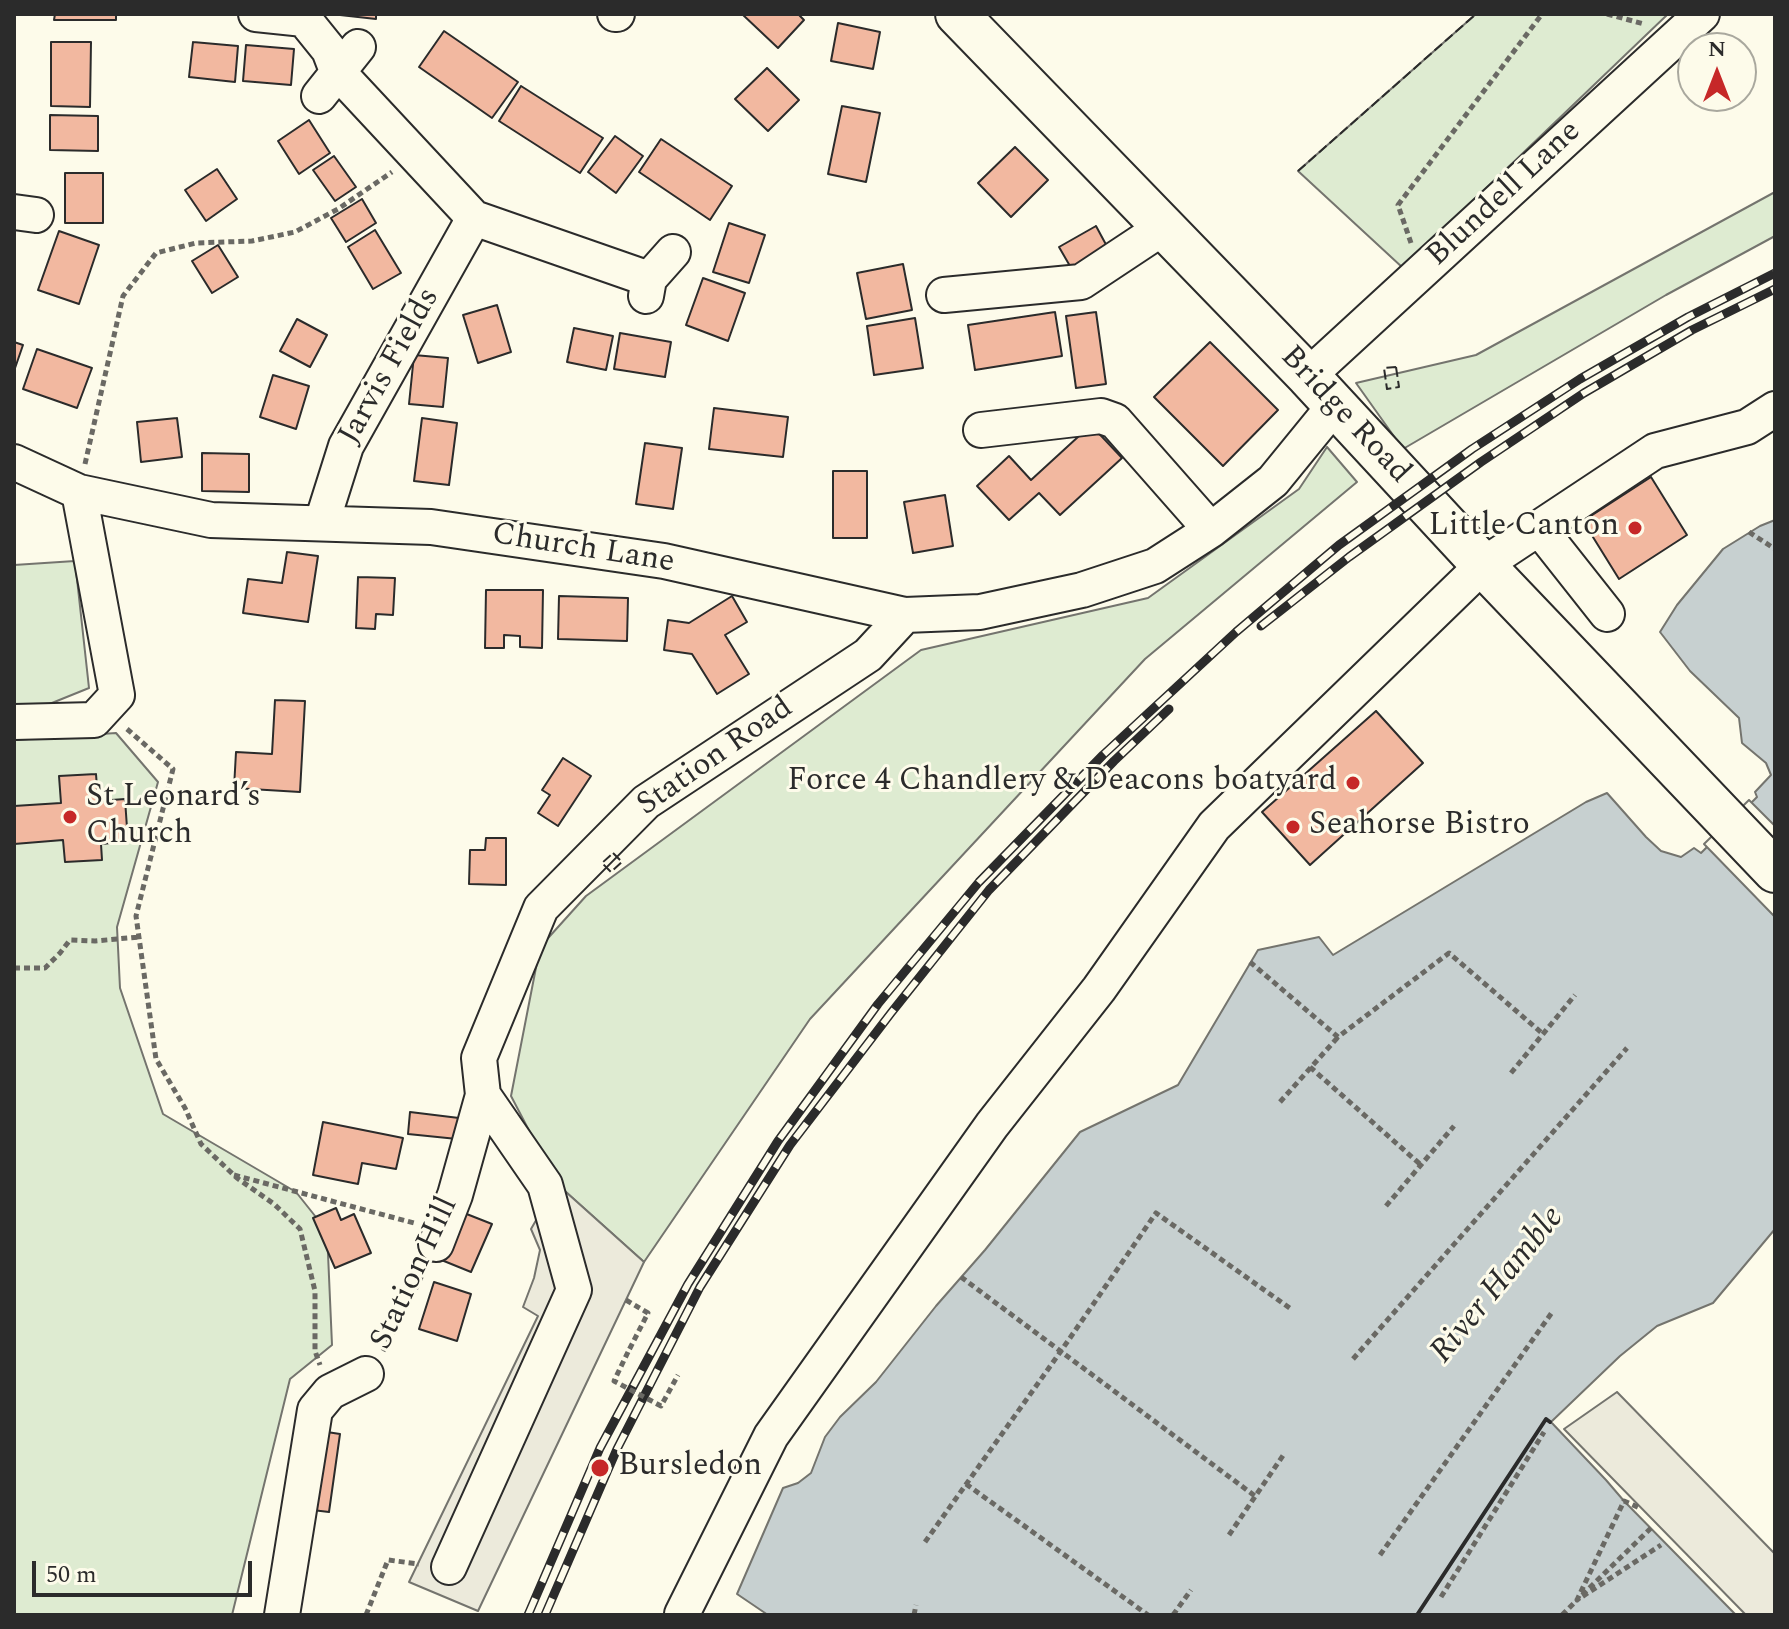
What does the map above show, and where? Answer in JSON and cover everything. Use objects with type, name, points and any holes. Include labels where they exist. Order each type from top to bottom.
[{"type":"main road","name":"Bridge Road","points":[[957,14],[1321,391],[1775,871]]},
{"type":"street","points":[[256,14],[305,17],[329,50],[338,72],[474,218],[648,288],[673,252]]},
{"type":"street","name":"Blundell Lane","points":[[1321,391],[1422,272],[1702,14]]},
{"type":"street","name":"Jarvis Fields","points":[[322,522],[346,446],[474,218]]},
{"type":"street","points":[[942,293],[1081,282],[1164,227]]},
{"type":"street","name":"Church Lane","points":[[14,462],[79,492],[211,520],[431,527],[664,561],[905,615],[980,612],[1082,590],[1155,566],[1211,530],[1273,481],[1321,391]]},
{"type":"street","points":[[682,1614],[771,1436],[992,1125],[1099,989],[1214,826],[1483,565],[1655,451],[1747,427],[1775,409]]},
{"type":"street","points":[[981,430],[1101,416],[1115,421],[1211,530]]},
{"type":"street","points":[[14,722],[94,720],[117,695],[79,492]]},
{"type":"street","points":[[1539,528],[1607,614]]},
{"type":"street","name":"Station Road","points":[[483,1095],[479,1058],[541,908],[646,802],[868,655],[905,615]]},
{"type":"street","points":[[449,1567],[574,1290],[545,1185],[483,1095]]},
{"type":"street","name":"Station Hill","points":[[439,1237],[455,1195],[483,1095]]},
{"type":"street","name":"Station Hill","points":[[330,1392],[366,1374]]},
{"type":"street","points":[[282,1615],[315,1410],[330,1392]]},
{"type":"path","points":[[1422,272],[1398,205],[1542,14]]},
{"type":"path","points":[[79,492],[123,296],[156,253],[196,243],[252,241],[295,232],[338,209],[415,156]]},
{"type":"path","points":[[1749,532],[1775,549]]},
{"type":"path","points":[[94,720],[130,730],[173,769],[136,916],[156,1059],[185,1108],[201,1144],[300,1229],[315,1291],[315,1351],[330,1392]]},
{"type":"path","points":[[14,968],[45,968],[70,940],[139,937]]},
{"type":"path","points":[[1280,1102],[1338,1037],[1449,953],[1543,1034]]},
{"type":"path","points":[[1250,962],[1338,1037]]},
{"type":"path","points":[[1511,1073],[1575,995]]},
{"type":"path","points":[[1353,1359],[1627,1048]]},
{"type":"path","points":[[1310,1067],[1421,1165]]},
{"type":"path","points":[[1386,1206],[1454,1126]]},
{"type":"path","points":[[233,1174],[439,1237]]},
{"type":"path","points":[[925,1542],[1156,1213],[1291,1309]]},
{"type":"path","name":"Station Hill","points":[[366,1374],[402,1317],[439,1237]]},
{"type":"path","points":[[961,1277],[1255,1496]]},
{"type":"path","points":[[626,1300],[648,1313],[614,1381],[661,1406],[678,1375]]},
{"type":"path","points":[[1380,1555],[1553,1311]]},
{"type":"path","points":[[1441,1597],[1544,1432]]},
{"type":"path","points":[[1229,1535],[1284,1454]]},
{"type":"path","points":[[966,1484],[1148,1615]]},
{"type":"path","points":[[1577,1600],[1624,1501],[1640,1508]]},
{"type":"path","points":[[1562,1615],[1651,1528]]},
{"type":"path","points":[[1577,1600],[1661,1545]]},
{"type":"path","points":[[366,1615],[388,1560],[449,1567]]},
{"type":"path","points":[[1173,1615],[1191,1590]]},
{"type":"path","points":[[914,1615],[916,1605]]},
{"type":"green space","points":[[1476,14],[1668,14],[1403,268],[1298,171]]},
{"type":"green space","points":[[1775,192],[1775,236],[1666,295],[1403,449],[1356,383],[1476,355]]},
{"type":"green space","points":[[1327,447],[1357,482],[1145,659],[810,1019],[644,1262],[557,1184],[511,1096],[540,947],[586,896],[921,650],[1148,598],[1299,489]]},
{"type":"green space","points":[[75,561],[89,688],[42,707],[14,710],[14,565]]},
{"type":"green space","points":[[116,733],[158,782],[117,927],[120,988],[163,1114],[296,1192],[327,1231],[332,1345],[290,1379],[232,1615],[14,1615],[14,740]]},
{"type":"shaded area","points":[[557,1184],[644,1262],[478,1611],[409,1582],[538,1316],[523,1307],[540,1250],[531,1229]]},
{"type":"shaded area","points":[[1617,1392],[1775,1554],[1775,1615],[1746,1615],[1564,1429]]},
{"type":"water","name":"River Hamble","points":[[1775,520],[1775,1229],[1713,1303],[1657,1326],[1620,1356],[1551,1422],[1736,1615],[768,1615],[737,1594],[783,1488],[798,1483],[811,1473],[825,1437],[840,1417],[876,1382],[1080,1132],[1178,1085],[1258,950],[1319,937],[1333,955],[1586,802],[1607,793],[1661,851],[1681,857],[1694,848],[1701,853],[1757,797],[1755,792],[1771,775],[1766,763],[1742,743],[1739,718],[1690,671],[1660,632],[1677,605],[1723,549]]},
{"type":"pier","points":[[1749,800],[1775,826],[1775,917],[1704,844]]},
{"type":"building","points":[[55,14],[116,14],[116,20],[54,20]]},
{"type":"building","points":[[331,14],[376,14],[376,19]]},
{"type":"building","points":[[742,14],[798,14],[804,20],[778,48]]},
{"type":"building","points":[[838,23],[880,32],[873,69],[831,61]]},
{"type":"building","points":[[444,31],[518,82],[492,118],[419,67]]},
{"type":"building","points":[[51,42],[91,42],[90,107],[51,106]]},
{"type":"building","points":[[193,42],[238,46],[235,82],[189,77]]},
{"type":"building","points":[[246,45],[294,49],[291,85],[243,81]]},
{"type":"building","points":[[767,68],[799,100],[768,131],[735,99]]},
{"type":"building","points":[[521,86],[603,138],[580,173],[499,121]]},
{"type":"building","points":[[842,106],[880,113],[866,182],[828,174]]},
{"type":"building","points":[[50,115],[98,116],[98,151],[50,150]]},
{"type":"building","points":[[309,120],[330,153],[299,174],[278,141]]},
{"type":"building","points":[[615,136],[643,156],[616,193],[588,172]]},
{"type":"building","points":[[661,139],[732,186],[710,220],[639,172]]},
{"type":"building","points":[[1015,147],[1048,180],[1011,217],[978,183]]},
{"type":"building","points":[[334,156],[356,187],[335,201],[313,170]]},
{"type":"building","points":[[217,169],[237,199],[206,221],[185,190]]},
{"type":"building","points":[[65,173],[103,173],[103,223],[65,223]]},
{"type":"building","points":[[362,199],[376,223],[346,242],[331,218]]},
{"type":"building","points":[[729,223],[765,235],[749,283],[713,272]]},
{"type":"building","points":[[1096,226],[1110,252],[1074,273],[1059,247]]},
{"type":"building","points":[[375,230],[401,273],[373,289],[348,247]]},
{"type":"building","points":[[59,231],[99,245],[79,304],[38,290]]},
{"type":"building","points":[[218,245],[238,277],[212,293],[192,261]]},
{"type":"building","points":[[903,264],[912,310],[866,319],[857,273]]},
{"type":"building","points":[[703,278],[745,293],[728,341],[686,325]]},
{"type":"building","points":[[497,305],[511,352],[478,363],[463,315]]},
{"type":"building","points":[[1055,312],[1062,356],[975,370],[968,325]]},
{"type":"building","points":[[1096,312],[1106,384],[1076,388],[1066,316]]},
{"type":"building","points":[[915,318],[923,368],[874,375],[867,326]]},
{"type":"building","points":[[297,319],[327,335],[310,367],[280,351]]},
{"type":"building","points":[[574,328],[613,336],[606,370],[567,362]]},
{"type":"building","points":[[620,333],[671,342],[665,377],[614,369]]},
{"type":"building","points":[[14,342],[23,345],[14,371]]},
{"type":"building","points":[[1210,342],[1278,410],[1223,466],[1154,397]]},
{"type":"building","points":[[37,349],[92,368],[77,408],[23,389]]},
{"type":"building","points":[[414,355],[448,358],[443,407],[409,404]]},
{"type":"building","points":[[273,375],[309,386],[296,429],[260,417]]},
{"type":"building","points":[[714,408],[788,417],[783,457],[709,449]]},
{"type":"building","points":[[177,418],[182,457],[141,462],[137,422]]},
{"type":"building","points":[[422,418],[457,423],[449,485],[414,481]]},
{"type":"building","points":[[1091,425],[1122,458],[1060,515],[1039,493],[1009,520],[977,486],[1009,456],[1031,480]]},
{"type":"building","points":[[645,443],[682,448],[673,509],[636,504]]},
{"type":"building","points":[[202,453],[249,454],[249,492],[202,491]]},
{"type":"building","points":[[833,471],[867,471],[867,538],[833,538]]},
{"type":"building","name":"Little Canton","points":[[1651,477],[1687,535],[1619,579],[1583,521]]},
{"type":"building","points":[[945,495],[953,546],[913,553],[904,502]]},
{"type":"building","points":[[287,552],[318,556],[308,622],[243,613],[248,579],[282,583]]},
{"type":"building","points":[[358,577],[395,578],[393,615],[376,614],[375,629],[356,628]]},
{"type":"building","points":[[486,590],[543,590],[542,648],[520,647],[520,636],[504,635],[504,648],[485,648]]},
{"type":"building","points":[[559,596],[628,598],[627,641],[558,639]]},
{"type":"building","points":[[732,596],[747,622],[725,635],[749,674],[717,694],[692,654],[664,650],[668,620],[689,623]]},
{"type":"building","points":[[275,700],[305,701],[300,792],[234,788],[236,752],[272,754]]},
{"type":"building","points":[[1376,711],[1423,763],[1310,865],[1262,812]]},
{"type":"building","points":[[563,758],[591,776],[558,826],[538,813],[550,795],[542,790]]},
{"type":"building","name":"St Leonard’s Church","points":[[96,774],[98,801],[125,799],[127,828],[121,828],[122,842],[101,844],[102,860],[65,862],[63,840],[14,844],[14,806],[61,803],[59,776]]},
{"type":"building","points":[[486,838],[506,838],[506,885],[469,884],[470,850],[485,850]]},
{"type":"building","points":[[410,1112],[459,1118],[457,1139],[408,1134]]},
{"type":"building","points":[[323,1122],[403,1138],[396,1169],[362,1163],[358,1184],[313,1175]]},
{"type":"building","points":[[336,1208],[341,1220],[354,1214],[371,1253],[335,1268],[313,1218]]},
{"type":"building","points":[[459,1211],[492,1224],[471,1272],[439,1259]]},
{"type":"building","points":[[434,1282],[471,1294],[457,1341],[419,1329]]},
{"type":"building","points":[[314,1430],[340,1434],[329,1512],[304,1509]]},
{"type":"railway","points":[[528,1615],[600,1448],[688,1284],[778,1141],[878,1004],[979,882],[1103,755],[1236,632],[1339,545],[1472,449],[1580,379],[1688,317],[1775,273]]},
{"type":"railway","points":[[1261,626],[1349,557],[1584,393],[1692,330],[1775,289]]},
{"type":"railway","points":[[545,1615],[617,1449],[700,1287],[790,1145],[989,890],[1169,709]]},
{"type":"fence","points":[[1298,171],[1476,14]]},
{"type":"fence","points":[[1396,367],[1399,387],[1387,389],[1384,368],[1396,367]]},
{"type":"fence","points":[[613,853],[622,862],[611,872],[602,863],[613,853]]},
{"type":"wall","points":[[1417,1615],[1546,1419],[1550,1422]]},
{"type":"place","name":"Little Canton","points":[[1635,528]]},
{"type":"place","name":"Force 4 Chandlery & Deacons boatyard","points":[[1353,783]]},
{"type":"place","name":"St Leonard’s Church","points":[[70,817]]},
{"type":"place","name":"Seahorse Bistro","points":[[1293,827]]},
{"type":"place","name":"Bursledon","points":[[600,1468]]}]
